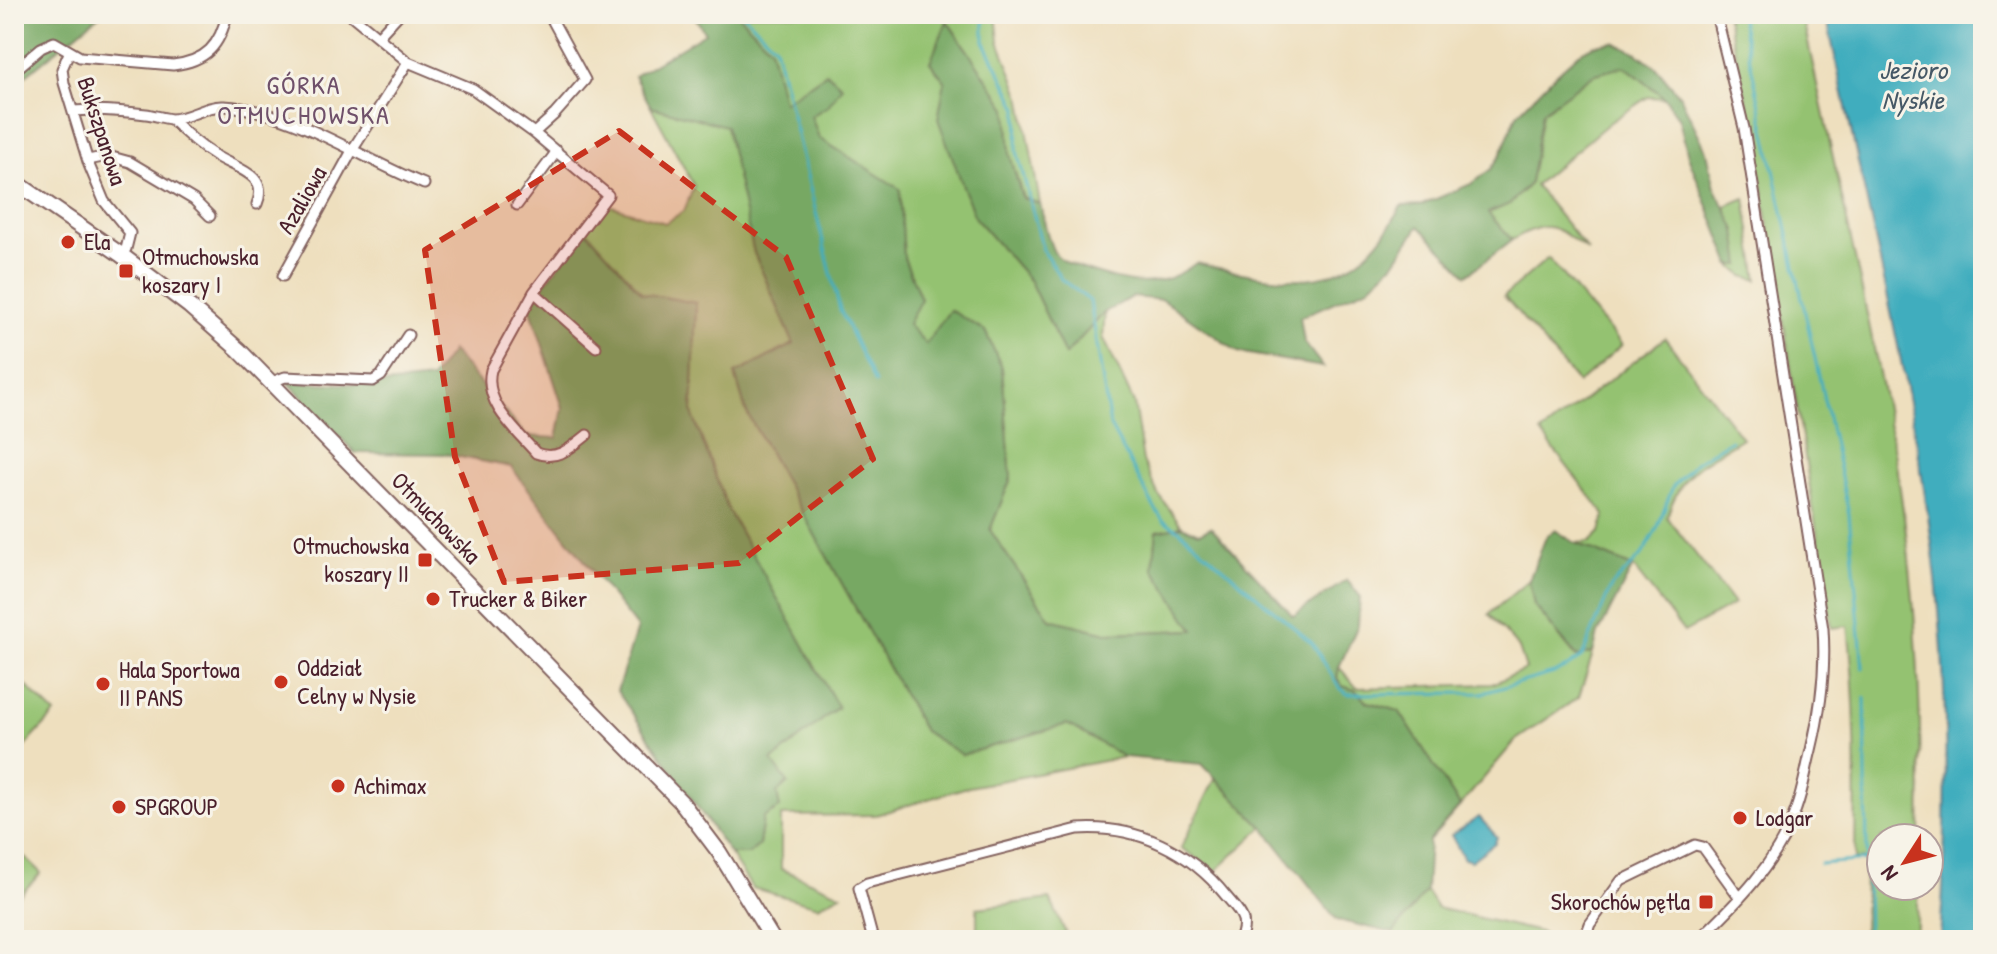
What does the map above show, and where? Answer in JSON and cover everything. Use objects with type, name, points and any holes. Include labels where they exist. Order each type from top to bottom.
[{"type":"main road","name":"Otmuchowska","points":[[14,181],[189,306],[272,382],[682,803],[719,852],[773,940]]},
{"type":"street","name":"Bukszpanowa","points":[[120,254],[126,249],[130,233],[104,201],[88,160],[62,69],[69,53],[96,59],[185,63],[203,57],[218,43],[227,14]]},
{"type":"street","points":[[350,14],[408,62],[473,89],[557,151],[608,195],[534,292],[491,370],[488,383],[492,399],[536,453],[547,457],[558,455],[587,435]]},
{"type":"street","points":[[378,37],[399,14]]},
{"type":"street","points":[[534,133],[585,80],[549,14]]},
{"type":"street","points":[[1698,940],[1740,898],[1771,857],[1796,810],[1818,720],[1825,656],[1744,128],[1716,14]]},
{"type":"street","points":[[14,71],[48,43],[59,44],[69,53]]},
{"type":"street","name":"Azaliowa","points":[[283,276],[353,149],[408,62]]},
{"type":"street","points":[[73,111],[119,111],[171,119],[223,106],[278,118],[353,149],[398,174],[424,184]]},
{"type":"street","points":[[171,119],[203,148],[252,175],[261,195],[257,204]]},
{"type":"street","points":[[517,205],[557,151]]},
{"type":"street","points":[[88,160],[108,156],[130,162],[194,200],[210,216]]},
{"type":"street","points":[[534,292],[596,347]]},
{"type":"street","points":[[272,382],[285,377],[373,381],[381,376],[408,335]]},
{"type":"street","points":[[873,940],[859,888],[867,883],[1078,829],[1105,827],[1148,838],[1193,861],[1244,918],[1245,927],[1240,940]]},
{"type":"street","points":[[1584,940],[1590,924],[1621,881],[1695,845],[1703,847],[1740,898]]},
{"type":"highlighted area","points":[[619,131],[786,257],[873,459],[739,563],[504,582],[455,457],[425,250]]},
{"type":"green space","points":[[14,14],[101,14],[14,85]]},
{"type":"green space","points":[[693,14],[737,14],[770,47],[783,102],[827,73],[842,86],[828,106],[811,116],[819,138],[900,189],[904,258],[921,299],[908,324],[926,344],[950,310],[985,331],[1002,368],[1011,478],[990,530],[1050,619],[1107,633],[1194,630],[1153,568],[1157,531],[1182,526],[1199,533],[1211,527],[1293,616],[1347,580],[1360,596],[1358,625],[1337,678],[1342,686],[1355,690],[1368,702],[1399,711],[1460,806],[1429,841],[1426,891],[1393,933],[1337,920],[1263,827],[1202,764],[1124,757],[1067,724],[962,755],[924,731],[746,411],[735,374],[794,344],[754,253],[726,126],[651,107],[634,76],[705,33]]},
{"type":"green space","points":[[737,14],[996,14],[999,41],[1022,100],[1040,204],[1023,198],[1010,155],[1007,108],[948,22],[930,62],[945,81],[939,119],[975,218],[1030,281],[1065,355],[1105,312],[1103,337],[1134,403],[1143,461],[1158,494],[1182,526],[1157,531],[1153,568],[1195,630],[1107,633],[1050,619],[990,530],[1011,478],[1002,368],[985,331],[950,310],[926,345],[907,324],[921,299],[904,258],[899,189],[819,138],[811,116],[828,106],[826,73],[783,103],[770,47]]},
{"type":"green space","points":[[1726,14],[1802,14],[1893,446],[1907,543],[1916,642],[1920,822],[1865,822],[1865,859],[1855,860],[1856,772],[1848,626],[1832,628],[1752,122]]},
{"type":"green space","points":[[947,21],[1007,108],[1010,155],[1022,198],[1040,204],[1054,252],[1068,263],[1101,275],[1129,282],[1156,282],[1196,263],[1287,279],[1314,278],[1339,271],[1361,258],[1382,237],[1401,206],[1422,205],[1471,184],[1491,169],[1500,156],[1517,114],[1579,53],[1594,45],[1614,42],[1636,52],[1656,67],[1680,96],[1707,152],[1715,187],[1736,230],[1741,265],[1731,265],[1688,156],[1679,119],[1665,98],[1625,66],[1593,75],[1542,112],[1530,183],[1510,204],[1488,213],[1512,240],[1467,275],[1419,226],[1394,263],[1369,287],[1300,317],[1304,342],[1323,367],[1238,352],[1163,300],[1132,297],[1105,312],[1065,355],[1030,281],[975,218],[938,119],[945,81],[930,62]]},
{"type":"green space","points":[[1625,66],[1665,98],[1648,97],[1609,123],[1535,185],[1588,251],[1552,228],[1536,229],[1512,240],[1488,213],[1510,204],[1530,183],[1542,112],[1593,74]]},
{"type":"green space","points":[[651,107],[726,125],[754,253],[794,344],[735,374],[746,411],[924,731],[962,755],[1067,724],[1124,757],[964,788],[876,815],[781,816],[781,869],[841,894],[818,906],[752,888],[730,854],[749,854],[759,845],[772,761],[837,707],[729,512],[692,413],[696,303],[642,293],[586,230],[606,204],[665,223],[684,211],[694,186]]},
{"type":"green space","points":[[1745,198],[1758,280],[1743,276],[1731,265],[1740,265],[1726,206]]},
{"type":"green space","points":[[586,230],[642,293],[696,303],[692,413],[729,512],[838,707],[772,761],[788,783],[777,793],[780,808],[763,818],[759,845],[749,854],[730,854],[617,691],[637,628],[511,467],[445,454],[355,453],[288,382],[375,385],[431,379],[452,351],[526,436],[557,438],[563,408],[529,304]]},
{"type":"green space","points":[[1548,258],[1622,345],[1578,383],[1504,296]]},
{"type":"green space","points":[[1665,338],[1742,438],[1695,469],[1679,488],[1667,517],[1734,604],[1684,632],[1633,567],[1575,543],[1590,542],[1600,532],[1605,515],[1541,433]]},
{"type":"green space","points":[[1555,530],[1575,543],[1633,567],[1598,634],[1593,653],[1577,657],[1534,605],[1529,580],[1546,537]]},
{"type":"green space","points":[[1529,580],[1534,605],[1576,657],[1593,653],[1579,697],[1516,740],[1460,806],[1399,711],[1368,702],[1355,690],[1342,686],[1337,678],[1339,667],[1357,688],[1492,684],[1526,669],[1519,648],[1489,614]]},
{"type":"green space","points":[[14,674],[55,714],[14,758]]},
{"type":"green space","points":[[1216,777],[1263,827],[1216,871],[1181,848]]},
{"type":"green space","points":[[14,847],[41,873],[14,901]]},
{"type":"green space","points":[[1865,859],[1865,902],[1918,902],[1916,940],[1864,940]]},
{"type":"green space","points":[[1426,891],[1437,908],[1544,933],[1543,940],[1392,940],[1393,933]]},
{"type":"green space","points":[[1050,899],[1069,940],[977,940],[977,908]]},
{"type":"water","name":"Jezioro Nyskie","points":[[1826,14],[1983,14],[1983,940],[1940,940],[1942,902],[1945,902],[1946,735],[1941,632],[1930,530],[1896,335]]},
{"type":"water","points":[[1479,817],[1497,837],[1495,843],[1471,861],[1464,859],[1451,835]]},
{"type":"waterway","points":[[743,14],[775,46],[840,310],[875,383]]},
{"type":"waterway","points":[[984,14],[984,41],[1018,108],[1017,151],[1043,250],[1061,279],[1090,301],[1110,426],[1163,520],[1179,530],[1312,643],[1339,687],[1347,694],[1483,693],[1569,666],[1582,657],[1611,587],[1642,555],[1657,529],[1673,486],[1696,462],[1731,440]]},
{"type":"waterway","points":[[1740,14],[1849,514],[1863,668]]},
{"type":"waterway","points":[[1865,698],[1868,940]]},
{"type":"waterway","points":[[1820,864],[1865,860]]},
{"type":"place","name":"Ela","points":[[68,242]]},
{"type":"place","name":"Otmuchowska koszary I","points":[[126,271]]},
{"type":"place","name":"Otmuchowska koszary II","points":[[425,560]]},
{"type":"place","name":"Trucker & Biker","points":[[433,599]]},
{"type":"place","name":"Oddział Celny w Nysie","points":[[281,682]]},
{"type":"place","name":"Hala Sportowa II PANS","points":[[103,684]]},
{"type":"place","name":"Achimax","points":[[338,786]]},
{"type":"place","name":"SPGROUP","points":[[119,807]]},
{"type":"place","name":"Lodgar","points":[[1740,818]]},
{"type":"place","name":"Skorochów pętla","points":[[1706,902]]},
{"type":"district","name":"GÓRKA OTMUCHOWSKA","points":[[304,100]]}]
